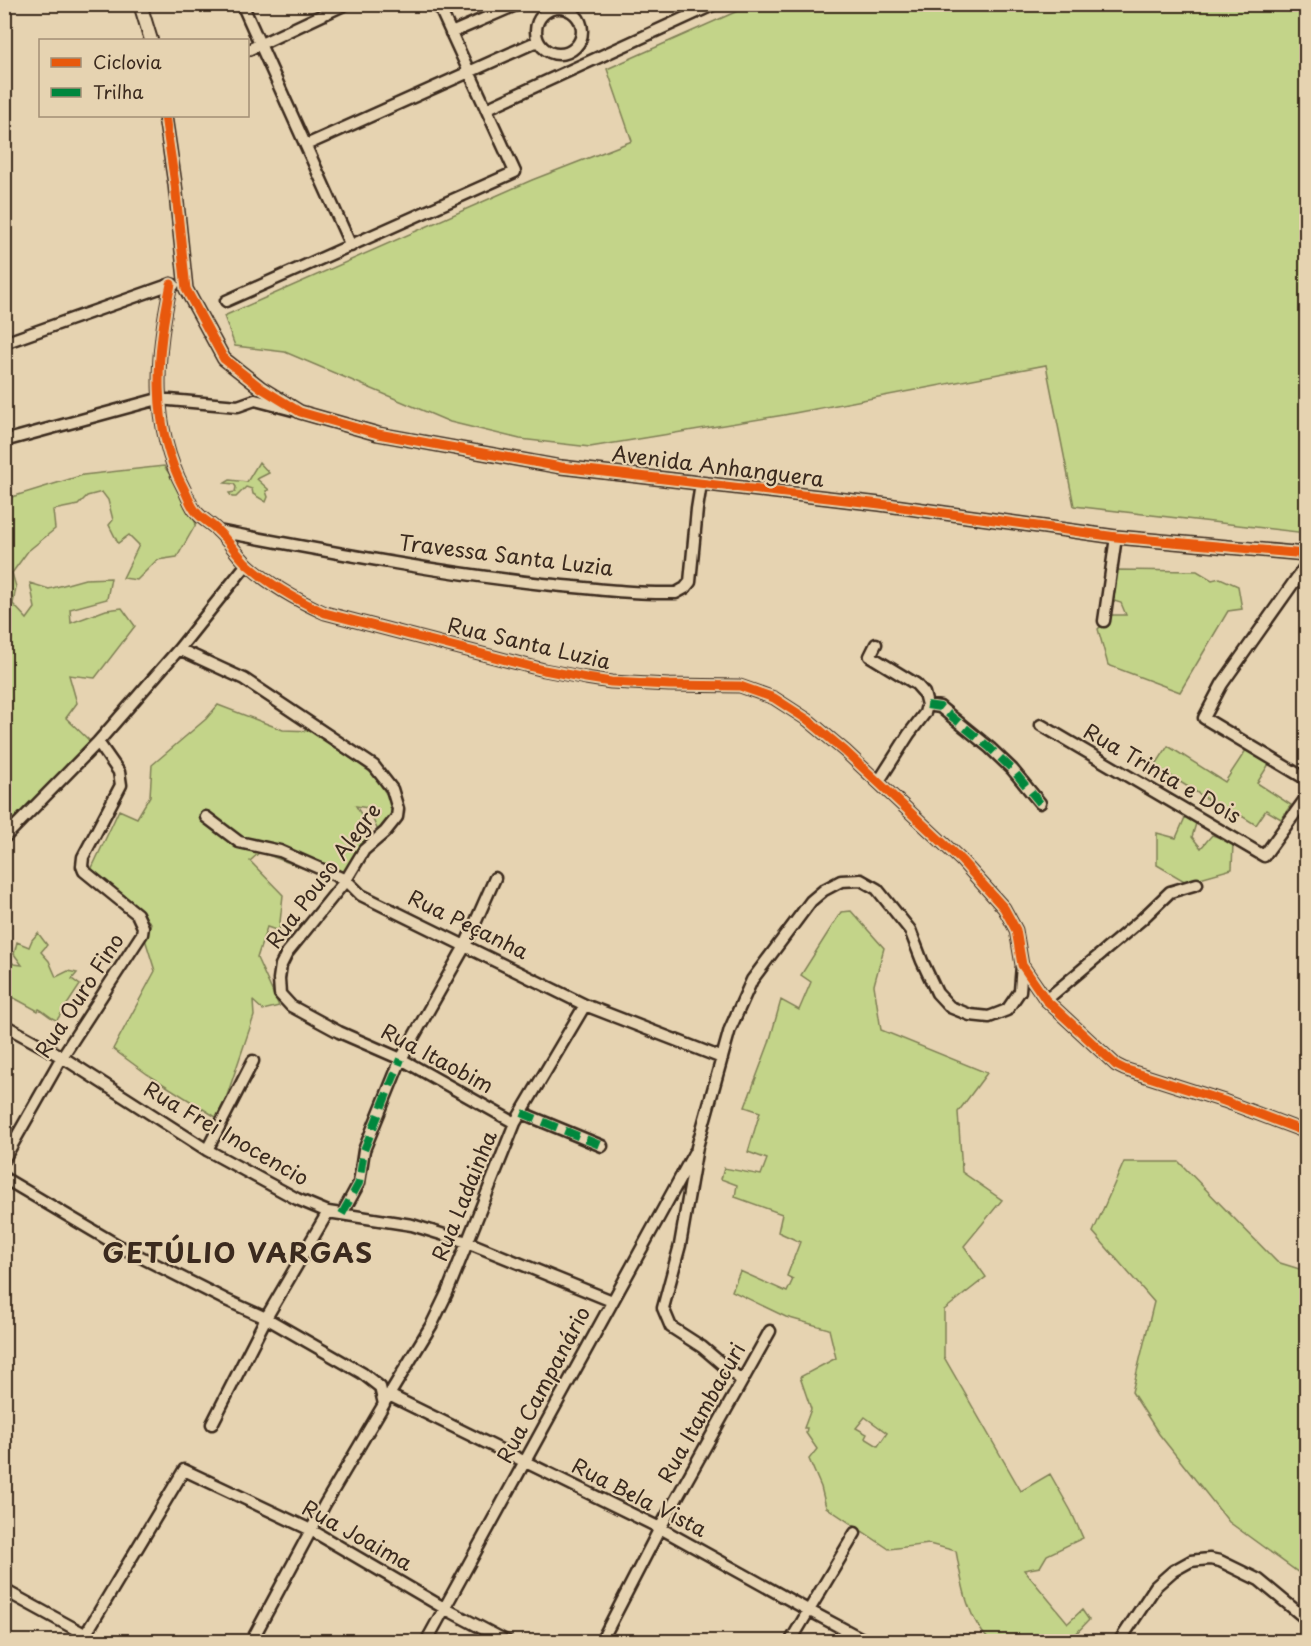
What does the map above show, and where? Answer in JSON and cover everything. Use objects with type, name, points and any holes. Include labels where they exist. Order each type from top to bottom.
[{"type":"street","points":[[140,4],[151,39]]},
{"type":"street","points":[[242,4],[351,246]]},
{"type":"street","points":[[249,49],[345,4]]},
{"type":"street","points":[[226,301],[515,172],[438,4]]},
{"type":"street","points":[[451,33],[518,4]]},
{"type":"street","points":[[486,108],[715,4]]},
{"type":"street","points":[[550,7],[565,8],[580,21],[582,33],[580,40],[572,50],[566,53],[553,53],[538,41],[536,34],[538,22],[550,7]]},
{"type":"street","points":[[306,146],[538,41]]},
{"type":"street","points":[[566,53],[573,69]]},
{"type":"street","points":[[4,343],[171,284],[186,289],[165,117]]},
{"type":"street","name":"Rua Santa Luzia","points":[[171,284],[161,350],[158,399],[164,435],[174,470],[196,512],[218,531],[246,564],[294,599],[325,613],[544,670],[611,682],[740,686],[774,698],[808,720],[879,781],[961,860],[1004,908],[1016,930],[1022,965],[1046,1000],[1116,1065],[1224,1101],[1306,1132]]},
{"type":"street","name":"Avenida Anhanguera","points":[[186,289],[224,358],[261,388],[300,412],[390,436],[561,467],[880,504],[1116,537],[1306,554]]},
{"type":"street","points":[[4,441],[158,399],[238,406],[255,400],[300,412]]},
{"type":"street","name":"Travessa Santa Luzia","points":[[218,531],[502,579],[676,593],[690,582],[701,484]]},
{"type":"street","points":[[1104,621],[1116,537]]},
{"type":"street","points":[[4,838],[98,742],[179,649],[246,564]]},
{"type":"street","points":[[1306,565],[1221,684],[1204,718],[1306,779]]},
{"type":"street","points":[[876,644],[870,656],[916,684],[924,693],[927,705],[925,713],[879,781]]},
{"type":"street","name":"Rua Pouso Alegre","points":[[179,649],[244,679],[374,766],[387,781],[395,799],[397,818],[385,832],[370,842],[346,880],[287,953],[281,965],[280,994],[291,1006],[339,1032]]},
{"type":"street","points":[[927,705],[940,707],[990,748],[1012,769],[1040,803]]},
{"type":"street","name":"Rua Trinta e Dois","points":[[1041,725],[1264,856],[1306,798]]},
{"type":"street","name":"Rua Ouro Fino","points":[[4,1159],[62,1057],[142,934],[143,927],[137,914],[84,871],[82,866],[83,857],[121,785],[118,772],[98,742]]},
{"type":"street","name":"Rua Peçanha","points":[[206,817],[239,842],[280,851],[346,880],[361,895],[585,1005],[722,1058]]},
{"type":"street","points":[[342,1214],[359,1183],[363,1150],[400,1059],[465,946],[495,878]]},
{"type":"street","name":"Rua Campanário","points":[[742,1381],[702,1347],[671,1327],[663,1308],[680,1245],[697,1147],[730,1029],[752,980],[811,901],[824,890],[841,881],[861,880],[877,889],[910,930],[937,993],[950,1007],[970,1015],[989,1017],[1006,1010],[1020,991],[1022,965]]},
{"type":"street","points":[[1046,1000],[1141,920],[1170,892],[1197,884]]},
{"type":"street","name":"Rua Ladainha","points":[[251,1641],[311,1530],[432,1324],[447,1293],[515,1124],[585,1005]]},
{"type":"street","name":"Rua Frei Inocencio","points":[[4,1025],[62,1057],[207,1150],[297,1199],[328,1212],[412,1225],[467,1242],[612,1301]]},
{"type":"street","name":"Rua Itaobim","points":[[339,1032],[400,1059],[515,1124]]},
{"type":"street","points":[[207,1150],[253,1061]]},
{"type":"street","points":[[522,1113],[602,1146]]},
{"type":"street","name":"Rua Campanário","points":[[426,1641],[697,1147]]},
{"type":"street","points":[[4,1178],[119,1246],[266,1318],[362,1373],[380,1387],[386,1400]]},
{"type":"street","points":[[212,1424],[266,1318],[328,1212]]},
{"type":"street","name":"Rua Itambacuri","points":[[601,1641],[660,1528],[770,1330]]},
{"type":"street","name":"Rua Bela Vista","points":[[386,1400],[660,1528],[868,1641]]},
{"type":"street","name":"Rua Joaima","points":[[83,1638],[184,1470],[311,1530],[444,1608],[508,1641]]},
{"type":"street","points":[[790,1641],[855,1533]]},
{"type":"street","points":[[1119,1641],[1156,1586],[1173,1571],[1199,1560],[1220,1561],[1259,1580],[1306,1619]]},
{"type":"street","points":[[4,1590],[83,1638],[99,1641]]},
{"type":"green space","points":[[751,5],[1306,5],[1306,533],[1074,506],[1046,365],[784,415],[590,447],[520,439],[450,422],[285,352],[235,346],[224,316],[532,180],[632,141],[607,69]]},
{"type":"green space","points":[[259,462],[269,473],[257,479],[269,490],[266,491],[268,497],[266,502],[253,494],[252,489],[246,487],[236,497],[232,497],[229,493],[235,492],[236,487],[234,484],[225,483],[230,480],[247,482]]},
{"type":"green space","points":[[164,466],[182,492],[196,524],[177,557],[157,560],[137,580],[123,578],[139,545],[129,535],[118,543],[109,525],[113,520],[108,500],[102,492],[87,496],[78,505],[53,510],[55,529],[28,551],[12,573],[16,587],[13,604],[27,619],[35,608],[30,583],[49,589],[85,579],[111,578],[107,599],[70,609],[71,623],[106,610],[122,608],[135,626],[95,678],[69,675],[77,703],[66,718],[91,742],[5,829],[4,654],[8,649],[7,621],[4,618],[5,499],[83,475]]},
{"type":"green space","points":[[1115,570],[1197,571],[1212,580],[1220,578],[1238,586],[1242,609],[1228,611],[1180,692],[1108,665],[1098,629],[1112,615],[1126,615],[1121,603],[1111,600]]},
{"type":"green space","points":[[218,705],[283,730],[314,731],[374,775],[391,801],[392,816],[378,831],[368,808],[356,806],[373,834],[343,875],[308,870],[260,852],[250,861],[283,895],[279,931],[267,927],[257,958],[279,1006],[263,1010],[253,1001],[254,1016],[219,1119],[147,1074],[113,1049],[155,971],[145,939],[151,923],[91,870],[119,810],[137,818],[150,796],[152,765],[206,719]]},
{"type":"green space","points":[[1168,746],[1225,782],[1246,750],[1269,764],[1257,783],[1291,805],[1281,819],[1266,810],[1256,825],[1237,813],[1229,813],[1155,766]]},
{"type":"green space","points":[[1187,813],[1197,820],[1192,837],[1201,848],[1212,835],[1233,842],[1232,869],[1186,882],[1157,865],[1157,833],[1176,838]]},
{"type":"green space","points":[[851,911],[884,948],[874,985],[881,1030],[987,1073],[958,1112],[962,1172],[1002,1200],[964,1246],[986,1277],[944,1310],[944,1357],[1021,1491],[1050,1474],[1083,1538],[1047,1555],[1040,1567],[1024,1570],[1068,1623],[1082,1610],[1089,1620],[1069,1641],[990,1641],[982,1632],[970,1610],[956,1551],[929,1544],[889,1549],[826,1507],[821,1487],[809,1459],[817,1449],[806,1433],[807,1428],[804,1428],[811,1409],[800,1377],[836,1358],[829,1329],[786,1317],[732,1291],[740,1271],[787,1292],[793,1279],[787,1276],[800,1242],[778,1232],[782,1214],[735,1197],[737,1185],[721,1179],[724,1168],[761,1175],[767,1159],[748,1152],[760,1112],[745,1107],[769,1043],[781,1000],[799,1010],[811,982],[801,975],[841,912]],"holes":[[[865,1417],[887,1433],[878,1446],[865,1438],[867,1434],[856,1428]]]},
{"type":"green space","points":[[38,933],[47,945],[41,952],[49,961],[56,977],[68,971],[77,973],[72,979],[80,985],[57,1020],[5,993],[5,956],[14,964],[22,965],[14,954],[17,942],[29,947]]},
{"type":"green space","points":[[1124,1162],[1179,1162],[1277,1262],[1306,1271],[1306,1578],[1229,1522],[1159,1434],[1132,1392],[1154,1302],[1093,1232]]},
{"type":"marked path","points":[[927,705],[940,707],[990,748],[1012,769],[1040,803]]},
{"type":"marked path","points":[[342,1214],[359,1183],[364,1150],[401,1059]]},
{"type":"marked path","points":[[522,1113],[602,1146]]},
{"type":"cycle path","points":[[165,117],[186,289],[224,359],[261,388],[300,412],[378,434],[561,467],[880,504],[1116,537],[1306,554]]},
{"type":"cycle path","points":[[171,284],[162,336],[159,389],[161,415],[173,465],[195,511],[266,580],[294,598],[325,613],[544,670],[611,682],[740,686],[774,698],[808,720],[845,751],[961,860],[1004,908],[1016,930],[1022,965],[1046,1000],[1116,1065],[1224,1101],[1306,1132]]},
{"type":"district","name":"GETÚLIO VARGAS","points":[[238,1254]]}]
